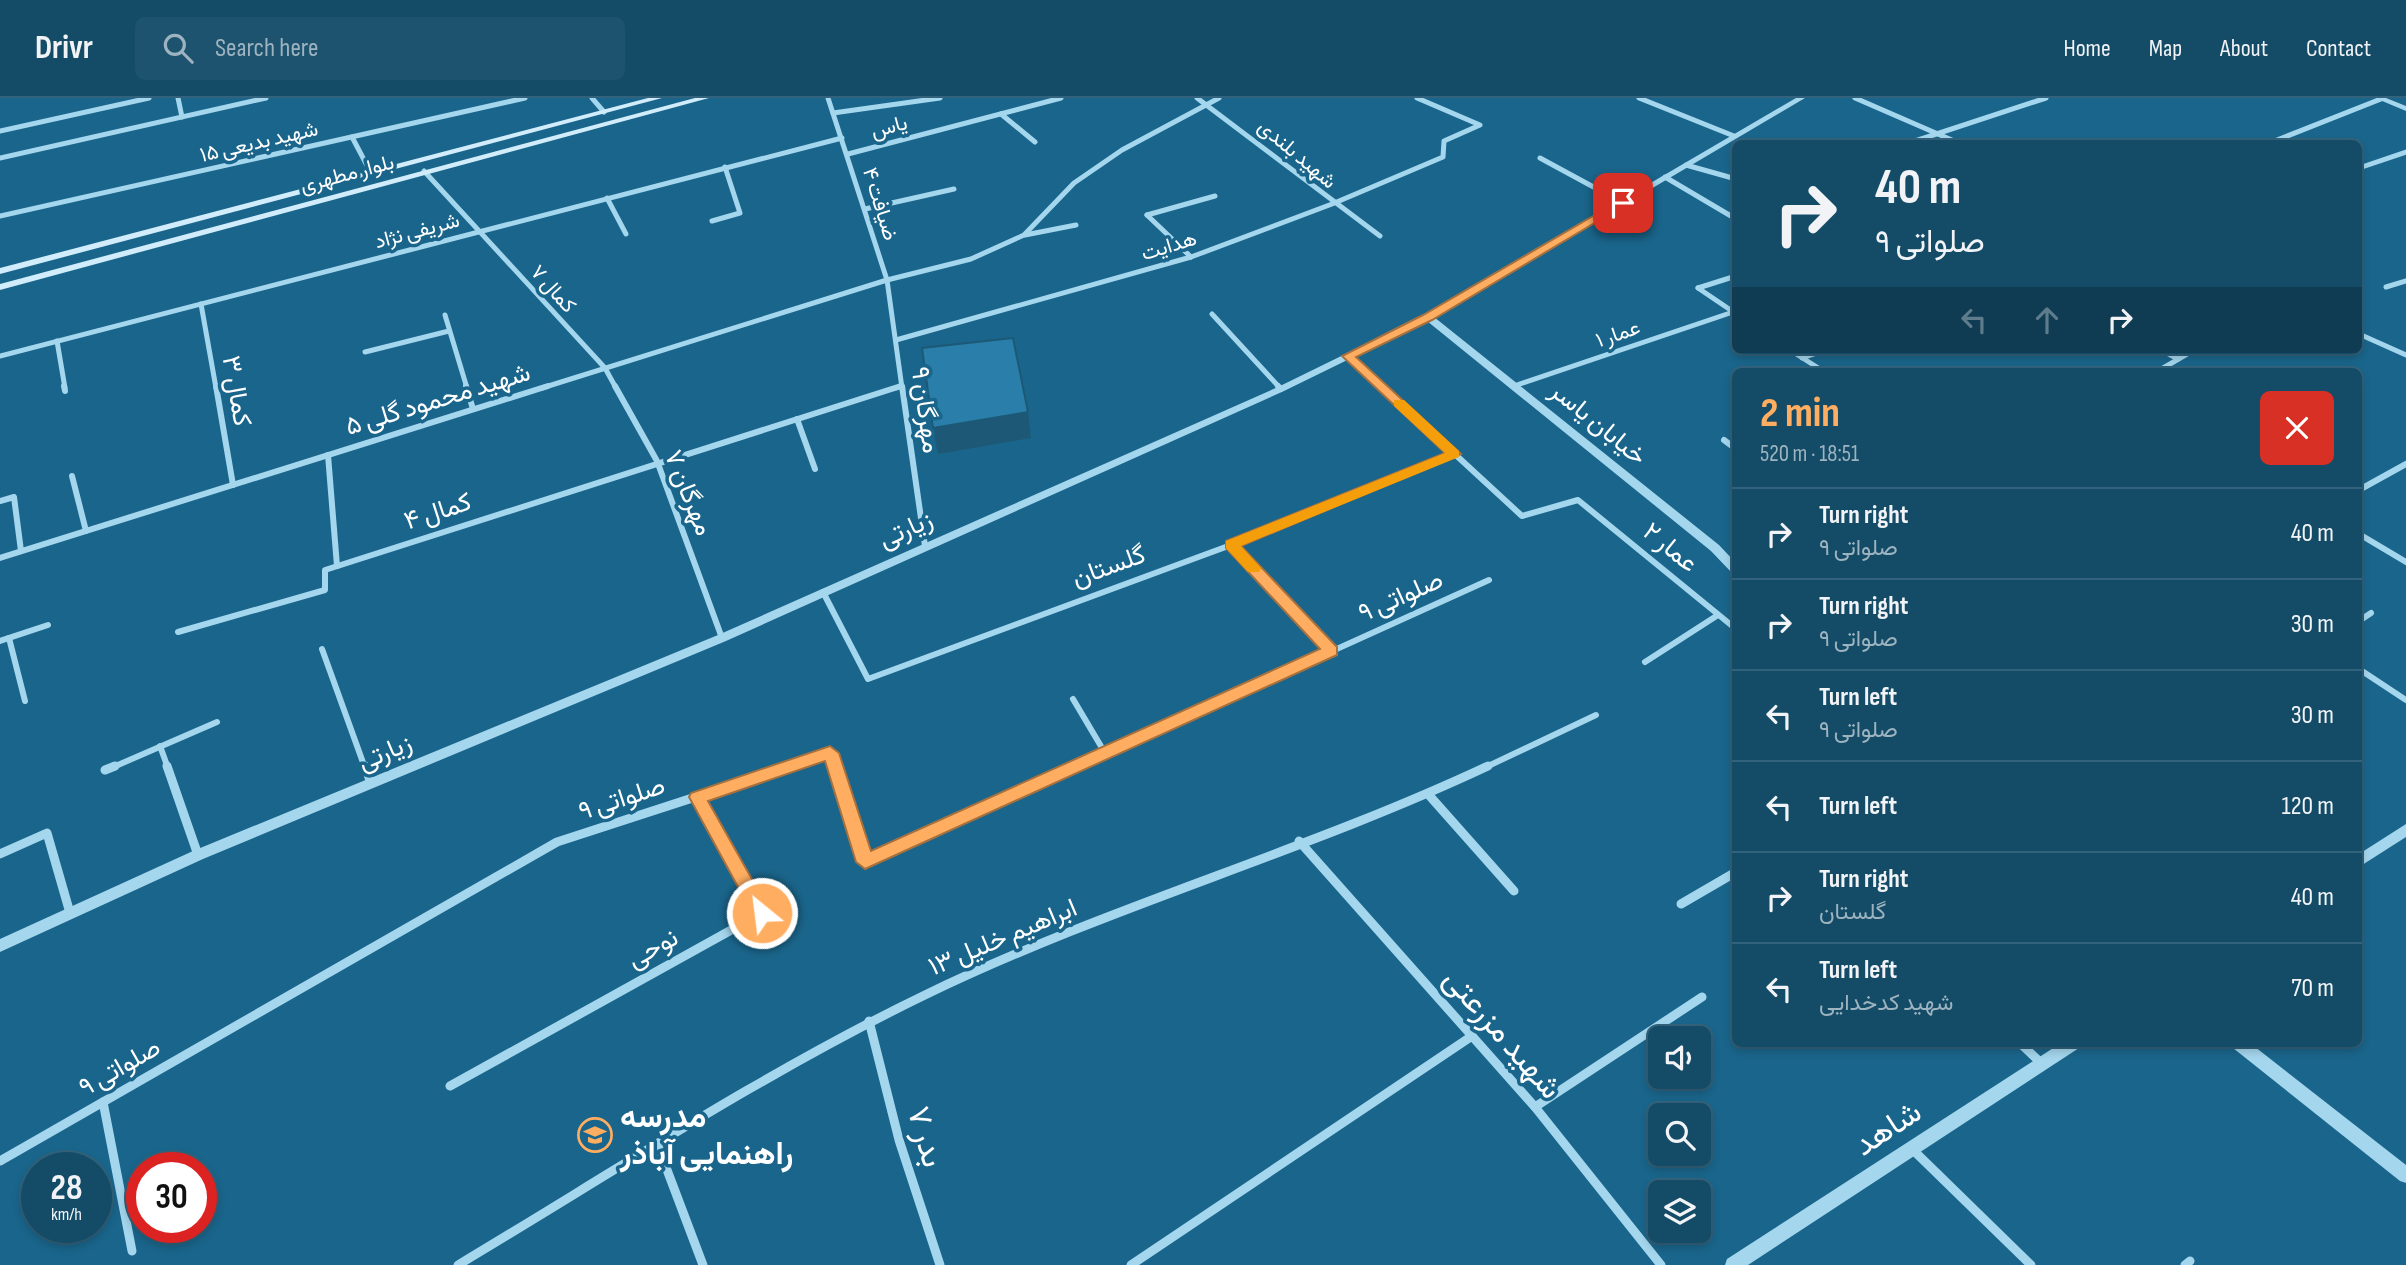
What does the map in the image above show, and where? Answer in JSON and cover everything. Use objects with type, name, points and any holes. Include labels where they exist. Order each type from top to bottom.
[{"type":"main road","name":"بلوار مطهری","points":[[0,271],[658,98]]},
{"type":"main road","name":"بلوار مطهری","points":[[0,287],[424,171],[705,98]]},
{"type":"street","points":[[111,98],[113,106]]},
{"type":"street","points":[[0,131],[149,98]]},
{"type":"street","points":[[178,98],[182,117]]},
{"type":"street","points":[[0,158],[265,98]]},
{"type":"street","name":"شهید بدیعی ۱۵","points":[[0,216],[525,98]]},
{"type":"street","points":[[592,98],[604,112]]},
{"type":"street","name":"ضیافت ۴","points":[[828,98],[887,280]]},
{"type":"street","points":[[833,113],[940,98]]},
{"type":"street","name":"یاس","points":[[848,154],[1061,98]]},
{"type":"street","name":"شهید بلندی","points":[[1197,98],[1255,138],[1332,204],[1381,236]]},
{"type":"street","points":[[1024,235],[1074,184],[1122,150],[1219,98]]},
{"type":"street","name":"هدایت","points":[[896,340],[1191,257],[1332,204],[1443,157],[1444,141],[1480,125],[1417,98]]},
{"type":"street","points":[[1639,98],[1734,136]]},
{"type":"street","name":"زیارتی","points":[[0,946],[198,855],[722,638],[1281,389],[1427,317],[1801,98]]},
{"type":"street","points":[[1855,98],[1953,140]]},
{"type":"street","points":[[1920,140],[2046,98]]},
{"type":"street","points":[[2277,140],[2380,98],[2406,109]]},
{"type":"street","points":[[1001,114],[1035,142]]},
{"type":"street","points":[[352,137],[370,173]]},
{"type":"street","name":"شریفی نژاد","points":[[0,355],[842,138]]},
{"type":"street","points":[[2362,167],[2406,152]]},
{"type":"street","points":[[1540,158],[1623,203]]},
{"type":"street","points":[[1686,165],[1732,177]]},
{"type":"street","points":[[712,220],[740,214],[725,167]]},
{"type":"street","name":"کمال ۷","points":[[424,171],[605,368]]},
{"type":"street","points":[[1665,177],[1732,217]]},
{"type":"street","points":[[865,209],[954,189]]},
{"type":"street","points":[[1191,257],[1147,215],[1215,196]]},
{"type":"street","points":[[607,198],[626,234]]},
{"type":"street","points":[[1024,235],[1076,225]]},
{"type":"street","name":"شهید محمود گلی ۵","points":[[0,558],[887,280],[971,259],[1024,235]]},
{"type":"street","points":[[1732,277],[1698,288],[1732,312]]},
{"type":"street","name":"مهرگان ۹","points":[[887,280],[925,546]]},
{"type":"street","points":[[2386,287],[2406,281]]},
{"type":"street","name":"کمال ۳","points":[[201,304],[233,485]]},
{"type":"street","points":[[1212,314],[1281,389]]},
{"type":"street","name":"عمار ۱","points":[[1514,386],[1732,314]]},
{"type":"street","points":[[445,315],[473,410]]},
{"type":"street","name":"خیابان یاسر","points":[[1427,317],[1716,548],[1732,566]]},
{"type":"street","points":[[365,352],[449,331]]},
{"type":"street","points":[[2362,335],[2406,355]]},
{"type":"street","points":[[57,341],[65,391]]},
{"type":"street","points":[[1796,354],[1818,368]]},
{"type":"street","points":[[1802,358],[1814,354]]},
{"type":"street","points":[[2169,354],[2178,359]]},
{"type":"street","points":[[2163,368],[2187,354]]},
{"type":"street","points":[[1348,356],[1454,454]]},
{"type":"street","name":"مهرگان ۷","points":[[605,368],[657,461],[722,638]]},
{"type":"street","name":"کمال ۴","points":[[337,566],[657,461],[902,386]]},
{"type":"street","points":[[797,419],[815,469]]},
{"type":"street","points":[[1724,440],[1732,446]]},
{"type":"street","name":"عمار ۲","points":[[1454,454],[1522,516],[1578,500],[1732,626]]},
{"type":"street","name":"گلستان","points":[[823,592],[868,679],[1231,545],[1454,454]]},
{"type":"street","points":[[178,632],[325,590],[325,570],[337,566],[328,455]]},
{"type":"street","points":[[2362,488],[2406,464]]},
{"type":"street","points":[[72,476],[86,531]]},
{"type":"street","points":[[0,501],[14,497],[21,551]]},
{"type":"street","points":[[2362,536],[2406,562]]},
{"type":"street","points":[[1231,545],[1331,651]]},
{"type":"street","name":"صلواتی ۹","points":[[0,1161],[557,842],[830,753],[865,862],[1489,580]]},
{"type":"street","points":[[2362,619],[2371,613]]},
{"type":"street","points":[[1645,662],[1718,615]]},
{"type":"street","points":[[0,641],[48,625]]},
{"type":"street","points":[[9,638],[25,701]]},
{"type":"street","points":[[322,649],[371,783]]},
{"type":"street","points":[[2362,670],[2406,700]]},
{"type":"street","points":[[1073,699],[1105,753]]},
{"type":"street","name":"ابراهیم خلیل ۱۳","points":[[458,1265],[869,1021],[1117,912],[1428,794],[1596,715]]},
{"type":"street","points":[[105,770],[217,722]]},
{"type":"street","points":[[160,746],[198,855]]},
{"type":"street","points":[[1428,794],[1514,891]]},
{"type":"street","name":"نوحی","points":[[450,1086],[762,913],[698,797]]},
{"type":"street","points":[[2362,859],[2406,830]]},
{"type":"street","points":[[0,853],[47,833],[71,914]]},
{"type":"street","name":"شهید مزرعتی","points":[[1299,841],[1535,1107],[1661,1265]]},
{"type":"street","points":[[1681,904],[1732,875]]},
{"type":"street","points":[[1535,1107],[1702,997]]},
{"type":"street","name":"بدر ۷","points":[[869,1021],[899,1140],[940,1265]]},
{"type":"street","points":[[1131,1265],[1472,1036]]},
{"type":"street","points":[[2024,1047],[2041,1063]]},
{"type":"street","name":"شاهد","points":[[1733,1265],[1910,1147],[2067,1047]]},
{"type":"street","points":[[2243,1047],[2406,1175]]},
{"type":"street","points":[[103,1102],[132,1251]]},
{"type":"street","points":[[658,1146],[703,1265]]},
{"type":"street","points":[[1910,1147],[2031,1265]]},
{"type":"building","points":[[1013,338],[1028,412],[933,428],[922,348]]},
{"type":"slow traffic","points":[[1254,568],[1231,545],[1454,454],[1399,403]]},
{"type":"place","name":"مدرسه راهنمایی آباذر","points":[[595,1135]]},
{"type":"route","points":[[762,913],[698,797],[830,753],[865,862],[1331,651],[1231,545],[1454,454],[1348,356],[1427,317],[1623,203]]}]
